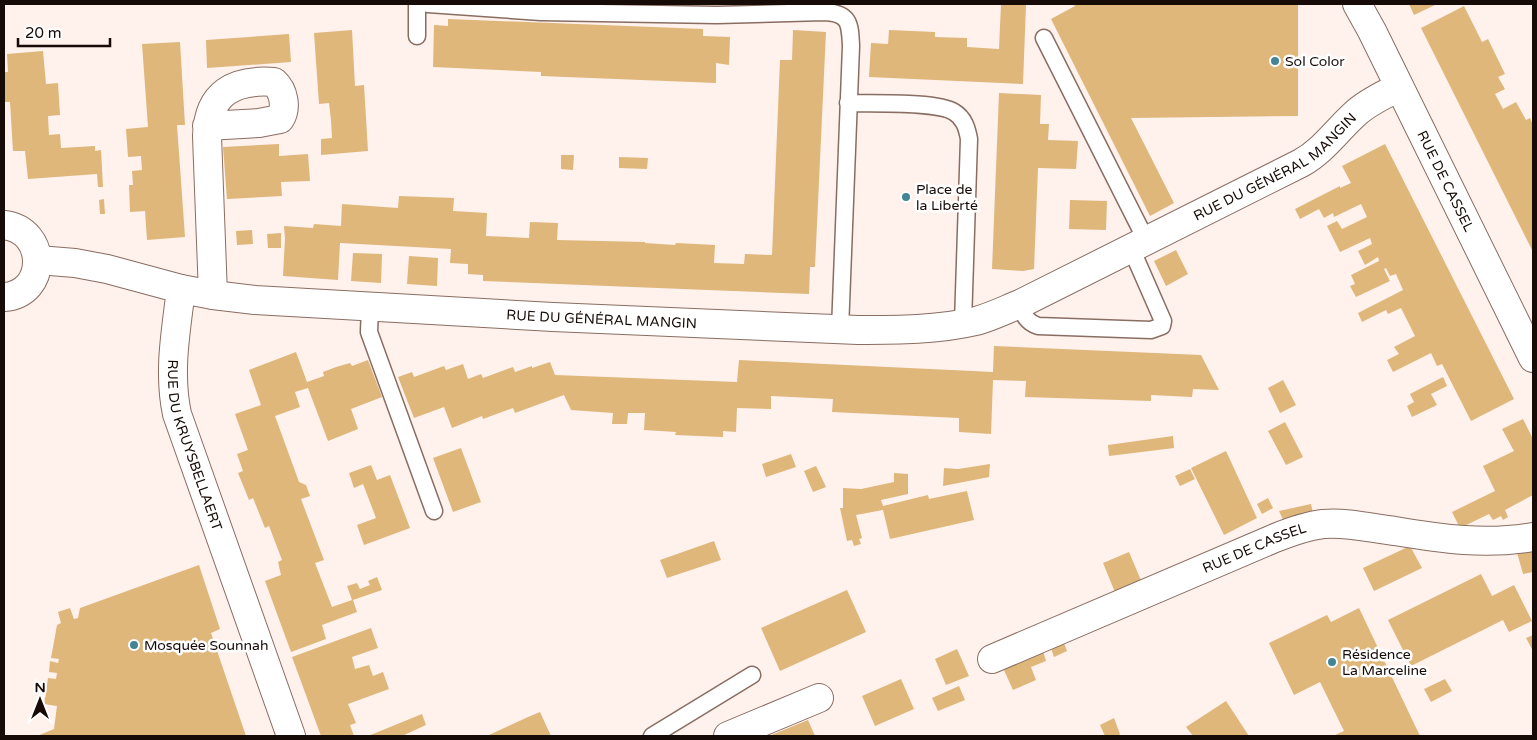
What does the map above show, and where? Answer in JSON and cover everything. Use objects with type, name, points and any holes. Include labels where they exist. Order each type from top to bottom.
[{"type":"street","name":"RUE DE CASSEL","points":[[1357,4],[1533,358]]},
{"type":"street","name":"RUE DU GÉNÉRAL MANGIN","points":[[181,289],[255,300],[563,318],[840,330],[903,330],[963,323],[1020,304],[1309,159],[1358,112],[1376,99],[1399,87]]},
{"type":"street","points":[[207,126],[213,295]]},
{"type":"street","points":[[4,225],[18,229],[26,236],[36,249],[38,260],[36,271],[29,286],[15,295],[4,298]]},
{"type":"street","points":[[38,260],[75,263],[107,269],[181,289]]},
{"type":"street","name":"RUE DU KRUYSBELLAERT","points":[[181,289],[172,369],[172,387],[177,414],[290,736]]},
{"type":"street","name":"RUE DE CASSEL","points":[[992,659],[1274,538],[1310,526],[1338,523],[1481,542],[1533,537]]},
{"type":"street","points":[[728,736],[819,698]]},
{"type":"lane","points":[[417,4],[417,36]]},
{"type":"lane","points":[[428,4],[542,12],[698,15],[834,12],[844,17],[850,24],[851,46],[840,330]]},
{"type":"lane","points":[[1020,304],[1027,320],[1031,324],[1038,326],[1151,330],[1162,326],[1163,320],[1139,244],[1044,38]]},
{"type":"lane","points":[[848,103],[944,107],[959,116],[966,126],[969,139],[963,323]]},
{"type":"lane","points":[[370,307],[369,332],[434,511]]},
{"type":"lane","points":[[652,736],[752,676]]},
{"type":"building","points":[[1001,4],[1026,5],[1023,84],[869,77],[871,43],[888,44],[889,30],[935,32],[935,37],[967,38],[967,47],[999,49]]},
{"type":"building","points":[[1073,4],[1298,4],[1298,116],[1131,118],[1174,203],[1150,216],[1051,19],[1075,6]]},
{"type":"building","points":[[1409,4],[1437,4],[1414,15]]},
{"type":"building","points":[[1464,6],[1482,42],[1488,39],[1505,74],[1498,77],[1505,89],[1495,94],[1503,109],[1516,102],[1526,120],[1530,118],[1533,125],[1533,252],[1421,28]]},
{"type":"building","points":[[448,19],[703,29],[703,36],[730,37],[729,65],[716,63],[716,83],[541,76],[541,72],[433,67],[434,25],[448,26]]},
{"type":"building","points":[[352,30],[355,86],[364,85],[368,151],[321,155],[321,139],[332,138],[331,120],[329,103],[319,104],[314,33]]},
{"type":"building","points":[[793,30],[826,32],[815,267],[810,267],[809,294],[483,281],[483,275],[468,274],[468,264],[450,263],[451,249],[340,243],[338,280],[283,276],[284,226],[313,228],[314,224],[341,226],[342,204],[398,208],[399,196],[454,198],[453,211],[487,213],[486,236],[529,238],[530,222],[558,223],[557,240],[715,245],[714,263],[744,264],[745,254],[772,255],[780,60],[792,60]]},
{"type":"building","points":[[289,34],[291,62],[207,68],[206,40]]},
{"type":"building","points":[[180,42],[185,125],[177,125],[185,237],[147,240],[145,211],[130,212],[129,185],[133,185],[132,171],[142,170],[141,156],[128,157],[126,129],[148,127],[142,44]]},
{"type":"building","points":[[43,51],[46,84],[58,83],[60,115],[48,116],[49,135],[60,134],[61,148],[95,146],[95,151],[101,150],[103,187],[98,187],[97,174],[28,179],[25,151],[13,151],[10,102],[4,102],[4,72],[8,72],[7,54]]},
{"type":"building","points":[[999,93],[1041,95],[1040,124],[1049,124],[1048,140],[1078,141],[1076,169],[1038,168],[1034,269],[1023,271],[992,269]]},
{"type":"building","points":[[279,144],[279,156],[308,154],[310,181],[281,182],[282,196],[227,199],[223,147]]},
{"type":"building","points":[[1385,144],[1514,399],[1471,421],[1442,364],[1437,366],[1431,353],[1393,372],[1387,360],[1399,354],[1394,347],[1415,336],[1401,308],[1388,314],[1386,310],[1362,322],[1358,313],[1403,290],[1396,274],[1390,276],[1386,268],[1384,269],[1390,281],[1356,297],[1350,286],[1355,284],[1351,275],[1379,261],[1378,257],[1365,265],[1358,251],[1372,244],[1370,238],[1340,252],[1327,226],[1337,221],[1342,229],[1367,217],[1361,204],[1334,217],[1333,213],[1324,218],[1319,209],[1300,219],[1295,209],[1340,186],[1340,188],[1351,183],[1342,166]]},
{"type":"building","points":[[561,155],[574,155],[573,170],[561,169]]},
{"type":"building","points":[[619,157],[648,158],[647,169],[619,168]]},
{"type":"building","points":[[104,199],[105,214],[100,214],[99,200]]},
{"type":"building","points":[[1070,200],[1107,201],[1106,230],[1069,229]]},
{"type":"building","points":[[252,230],[253,244],[237,245],[236,231]]},
{"type":"building","points":[[281,233],[281,248],[268,248],[267,234]]},
{"type":"building","points":[[1176,250],[1188,274],[1166,286],[1154,261]]},
{"type":"building","points":[[353,253],[382,254],[381,283],[351,281]]},
{"type":"building","points":[[409,256],[438,258],[437,286],[407,284]]},
{"type":"building","points":[[994,346],[1201,355],[1219,390],[1193,389],[1192,397],[1151,395],[1151,401],[1025,397],[1026,381],[993,380],[991,434],[959,432],[959,418],[832,412],[833,399],[771,396],[771,409],[737,408],[736,432],[723,431],[723,437],[675,435],[676,432],[644,430],[645,413],[628,413],[627,424],[612,424],[613,413],[571,410],[564,395],[515,413],[513,408],[483,419],[482,416],[452,428],[444,407],[414,418],[398,377],[412,372],[414,377],[444,366],[446,370],[463,364],[468,379],[481,374],[483,378],[513,367],[515,372],[550,362],[555,375],[737,382],[739,360],[993,372]]},
{"type":"building","points":[[296,352],[307,382],[324,376],[323,372],[336,367],[350,363],[352,366],[368,360],[382,397],[351,409],[358,429],[328,441],[308,388],[295,392],[300,407],[275,416],[299,482],[306,485],[310,496],[301,499],[324,560],[315,563],[332,607],[352,600],[347,586],[357,583],[360,589],[370,585],[368,581],[377,577],[382,590],[353,600],[357,612],[322,625],[326,639],[291,652],[265,581],[281,575],[278,562],[282,560],[269,526],[265,528],[253,498],[249,500],[238,473],[243,471],[237,454],[248,450],[235,414],[261,405],[249,370]]},
{"type":"building","points":[[1443,377],[1447,386],[1431,394],[1437,405],[1412,417],[1407,406],[1414,402],[1410,394]]},
{"type":"building","points":[[1283,380],[1296,405],[1280,413],[1268,388]]},
{"type":"building","points":[[1523,419],[1533,439],[1533,495],[1505,510],[1508,517],[1503,520],[1501,516],[1493,520],[1489,514],[1460,528],[1452,512],[1495,491],[1483,466],[1514,451],[1502,429]]},
{"type":"building","points":[[1285,422],[1303,457],[1286,465],[1268,431]]},
{"type":"building","points":[[1173,436],[1174,448],[1109,456],[1108,445]]},
{"type":"building","points":[[461,448],[481,502],[453,512],[433,458]]},
{"type":"building","points":[[1226,451],[1257,518],[1224,535],[1191,468]]},
{"type":"building","points":[[791,454],[796,467],[766,477],[762,464]]},
{"type":"building","points":[[990,464],[989,477],[943,486],[944,468],[958,469]]},
{"type":"building","points":[[371,465],[377,480],[390,475],[410,528],[364,545],[357,525],[376,518],[363,484],[354,488],[349,473]]},
{"type":"building","points":[[816,466],[826,487],[813,492],[804,471]]},
{"type":"building","points":[[1190,469],[1195,479],[1180,486],[1175,476]]},
{"type":"building","points":[[894,473],[908,474],[908,494],[881,500],[883,506],[928,495],[929,499],[967,491],[974,520],[890,539],[883,510],[856,515],[862,538],[859,539],[861,544],[854,546],[852,540],[847,541],[840,508],[843,508],[843,488],[861,489],[894,482]]},
{"type":"building","points":[[1268,498],[1273,508],[1262,514],[1257,504]]},
{"type":"building","points":[[1311,504],[1314,517],[1285,524],[1279,511]]},
{"type":"building","points":[[714,541],[721,560],[667,578],[660,560]]},
{"type":"building","points":[[1410,546],[1422,568],[1374,591],[1363,568]]},
{"type":"building","points":[[1533,546],[1533,572],[1523,574],[1516,549]]},
{"type":"building","points":[[1129,552],[1143,585],[1117,597],[1103,563]]},
{"type":"building","name":"Mosquée Sounnah","points":[[199,565],[220,629],[211,633],[246,736],[37,736],[54,729],[57,706],[44,704],[48,678],[56,679],[57,673],[49,672],[50,661],[58,663],[59,659],[51,658],[57,625],[61,623],[58,612],[70,608],[74,619],[78,618],[80,608]]},
{"type":"building","points":[[1481,574],[1492,596],[1514,585],[1532,621],[1509,632],[1503,620],[1411,666],[1388,620]]},
{"type":"building","points":[[847,590],[866,632],[780,671],[761,628]]},
{"type":"building","name":"Résidence La Marceline","points":[[1359,608],[1420,736],[1333,736],[1344,731],[1320,682],[1294,695],[1269,643],[1327,615],[1331,622]]},
{"type":"building","points":[[371,628],[378,648],[352,657],[355,669],[369,665],[373,676],[383,672],[389,689],[348,704],[356,723],[350,725],[354,736],[321,736],[292,657]]},
{"type":"building","points":[[1533,635],[1533,651],[1526,638]]},
{"type":"building","points":[[1064,643],[1067,651],[1054,657],[1051,648]]},
{"type":"building","points":[[957,649],[969,676],[946,685],[935,659]]},
{"type":"building","points":[[1043,651],[1046,661],[1031,667],[1036,680],[1013,690],[1003,668]]},
{"type":"building","points":[[901,679],[914,709],[875,726],[862,696]]},
{"type":"building","points":[[1445,679],[1452,691],[1431,702],[1424,689]]},
{"type":"building","points":[[959,686],[965,700],[938,711],[932,698]]},
{"type":"building","points":[[1226,701],[1249,736],[1193,736],[1186,727]]},
{"type":"building","points":[[540,712],[551,736],[487,736],[528,717]]},
{"type":"building","points":[[422,714],[426,725],[402,736],[368,736]]},
{"type":"building","points":[[1114,718],[1120,734],[1118,736],[1105,736],[1100,725]]},
{"type":"building","points":[[808,720],[815,736],[769,736]]},
{"type":"place","name":"Sol Color","points":[[1275,61]]},
{"type":"place","name":"Place de la Liberté","points":[[906,197]]},
{"type":"place","name":"Mosquée Sounnah","points":[[134,645]]},
{"type":"place","name":"Résidence La Marceline","points":[[1332,662]]}]
